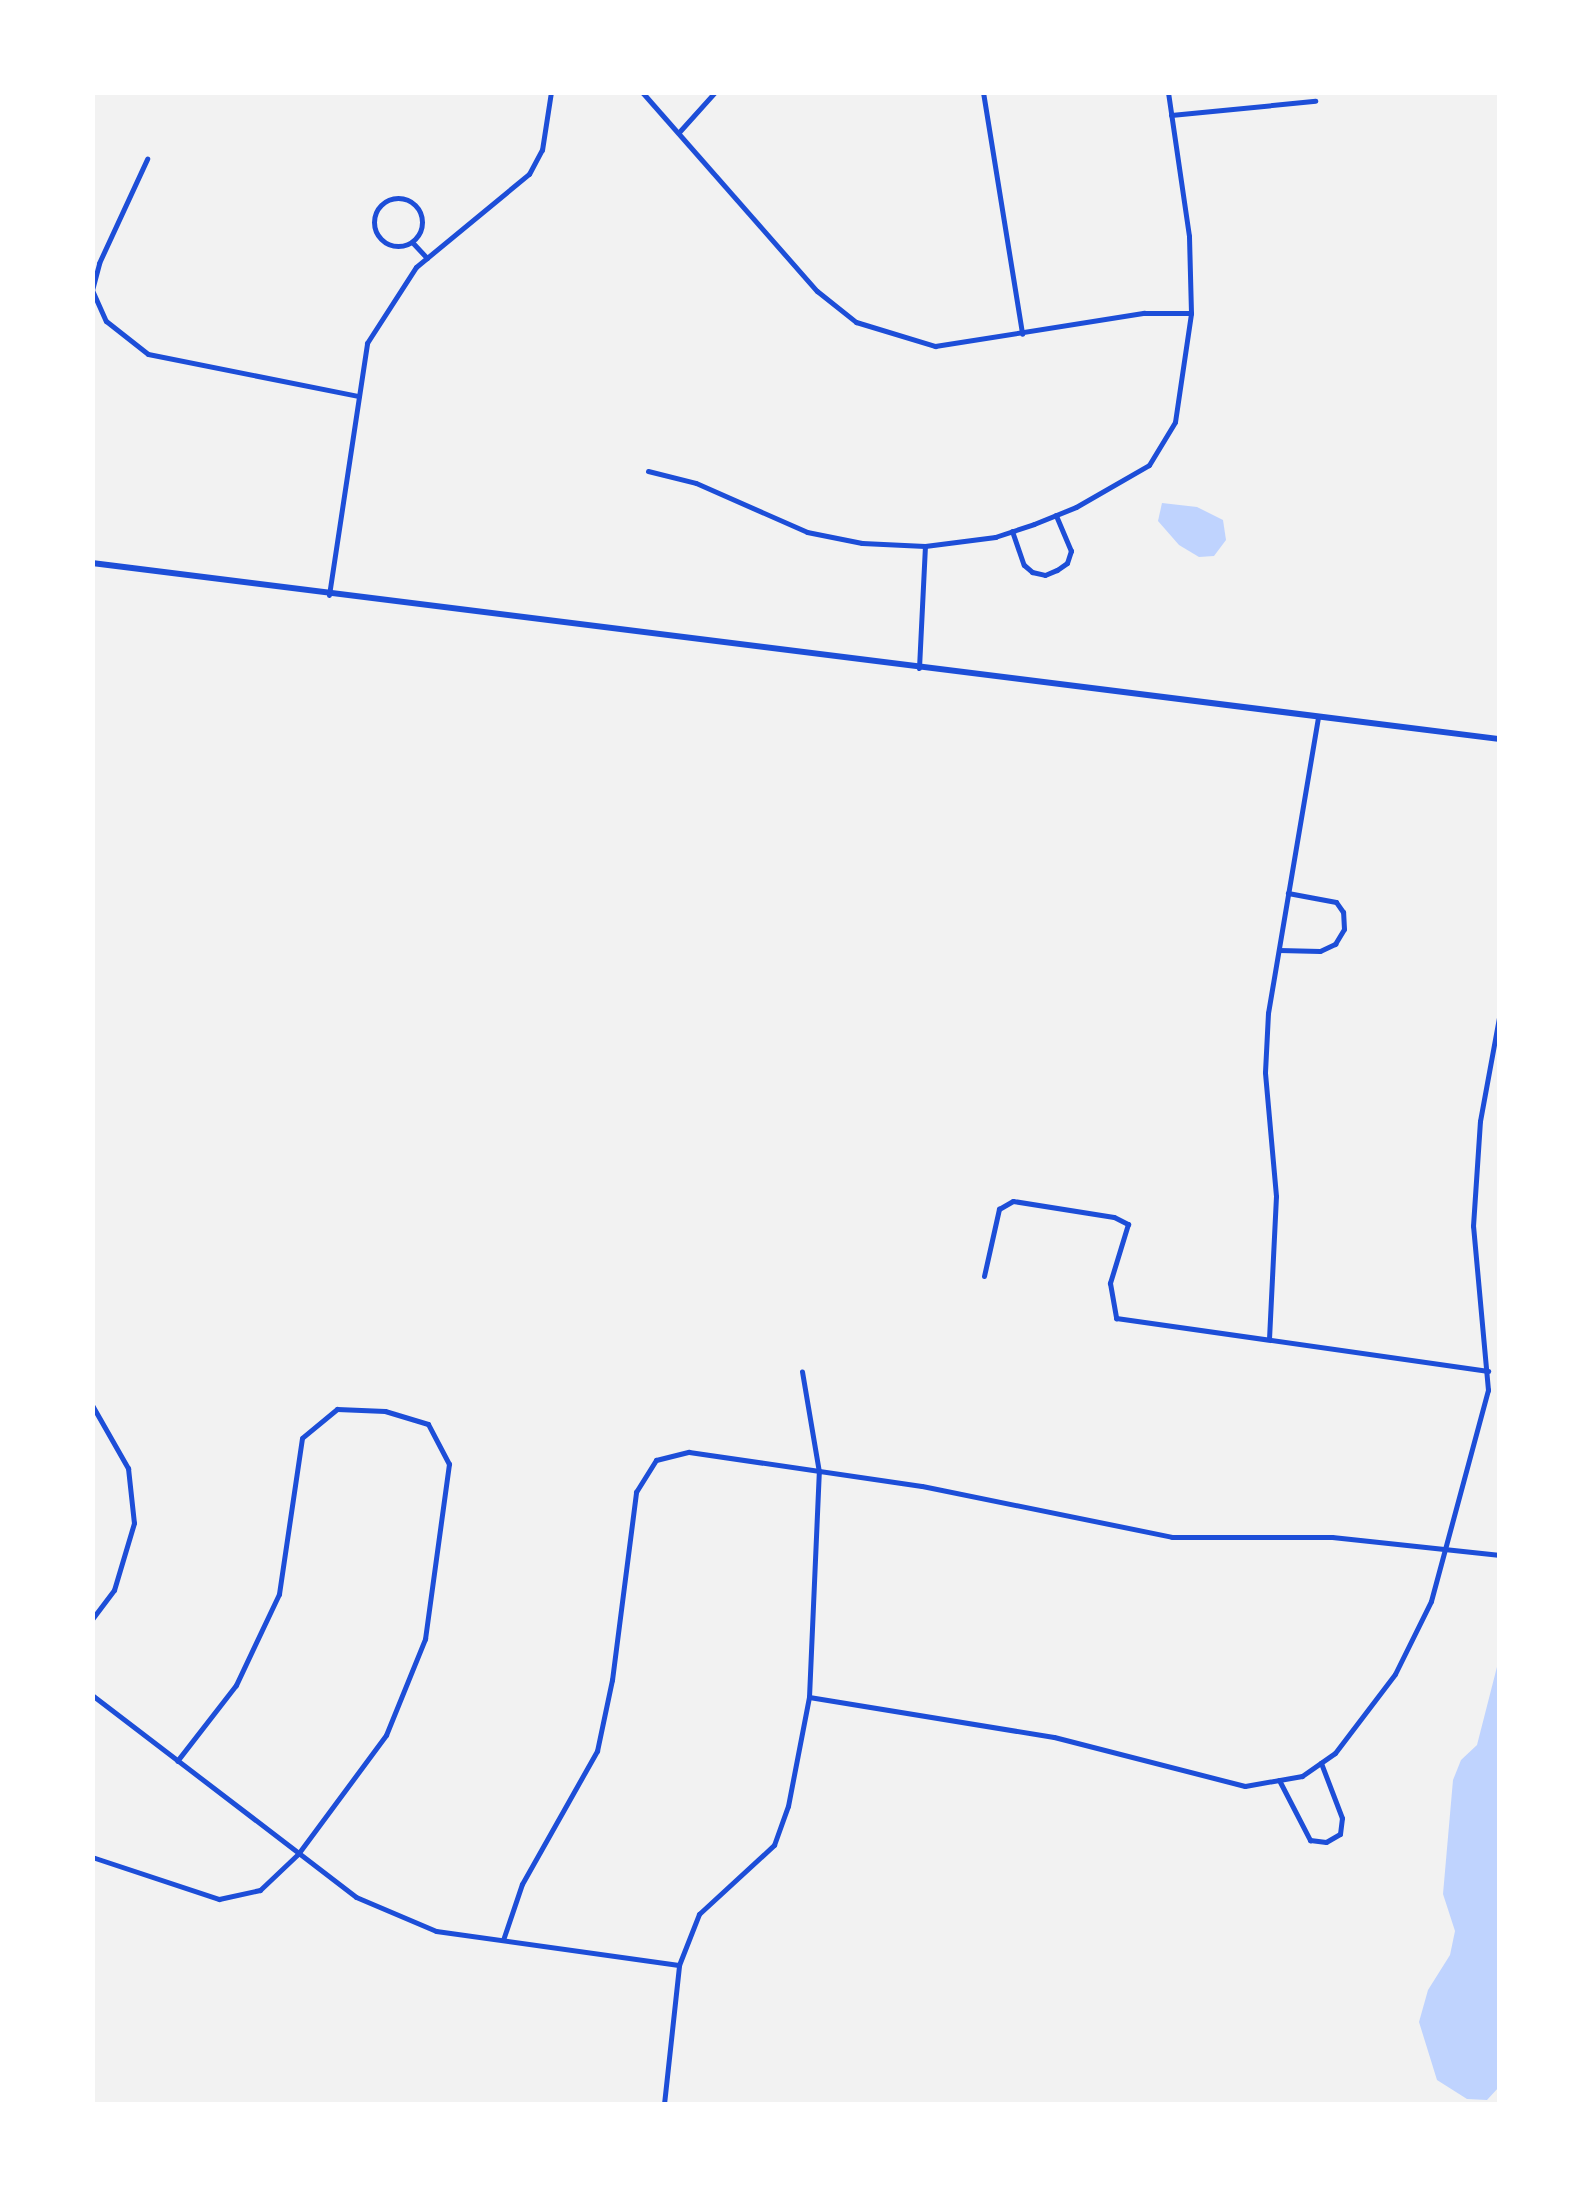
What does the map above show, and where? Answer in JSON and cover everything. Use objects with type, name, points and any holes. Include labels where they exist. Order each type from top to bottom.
[{"type":"street","points":[[328,596],[367,343],[416,267],[529,174],[542,150],[551,92]]},
{"type":"street","points":[[642,92],[817,291],[856,322],[935,346],[1144,312],[1192,314]]},
{"type":"street","points":[[680,132],[716,92]]},
{"type":"street","points":[[983,92],[1022,334]]},
{"type":"street","points":[[648,471],[696,484],[806,532],[862,543],[925,546],[1012,531],[1056,515],[1149,465],[1173,428],[1192,314],[1188,236],[1168,92]]},
{"type":"street","points":[[1171,115],[1315,101]]},
{"type":"street","points":[[147,159],[99,263],[92,290],[103,316],[148,354],[358,396]]},
{"type":"street","points":[[404,199],[418,209],[422,223],[412,242],[397,246],[378,236],[375,216],[382,204],[404,199]]},
{"type":"street","points":[[412,242],[428,258]]},
{"type":"street","points":[[92,322],[103,316]]},
{"type":"street","points":[[1012,531],[1024,565],[1044,575],[1067,564],[1071,551],[1056,515]]},
{"type":"street","points":[[918,668],[925,546]]},
{"type":"street","points":[[92,563],[328,596],[1500,739]]},
{"type":"street","points":[[1269,1340],[1276,1196],[1265,1072],[1279,950],[1318,717]]},
{"type":"street","points":[[1279,950],[1320,951],[1335,944],[1344,930],[1344,912],[1336,902],[1288,892]]},
{"type":"street","points":[[809,1697],[1093,1747],[1245,1786],[1302,1776],[1335,1753],[1396,1674],[1432,1601],[1472,1457],[1488,1371],[1473,1226],[1480,1121],[1500,1012]]},
{"type":"street","points":[[984,1276],[1000,1209],[1012,1202],[1114,1217],[1128,1224],[1110,1283],[1116,1318],[1488,1371]]},
{"type":"street","points":[[664,2104],[679,1965],[699,1914],[774,1844],[788,1806],[809,1697],[819,1472],[802,1370]]},
{"type":"street","points":[[92,1405],[128,1468],[134,1524],[114,1590],[92,1619]]},
{"type":"street","points":[[92,1858],[218,1899],[260,1890],[298,1854],[376,1751],[425,1639],[450,1464],[428,1424],[385,1411],[336,1409],[302,1438],[279,1594],[236,1685],[177,1760]]},
{"type":"street","points":[[503,1940],[522,1884],[597,1751],[612,1680],[636,1492],[656,1460],[689,1452],[922,1486],[1172,1536],[1332,1537],[1500,1556]]},
{"type":"street","points":[[92,1695],[356,1897],[436,1931],[679,1965]]},
{"type":"street","points":[[1279,1780],[1310,1840],[1326,1842],[1340,1834],[1342,1818],[1321,1763]]},
{"type":"water","points":[[1162,503],[1197,507],[1223,520],[1226,540],[1214,556],[1199,557],[1179,545],[1158,521]]},
{"type":"water","points":[[1499,1659],[1499,2087],[1487,2100],[1467,2099],[1437,2080],[1419,2022],[1428,1990],[1450,1955],[1455,1931],[1443,1894],[1453,1780],[1461,1760],[1477,1745]]}]
